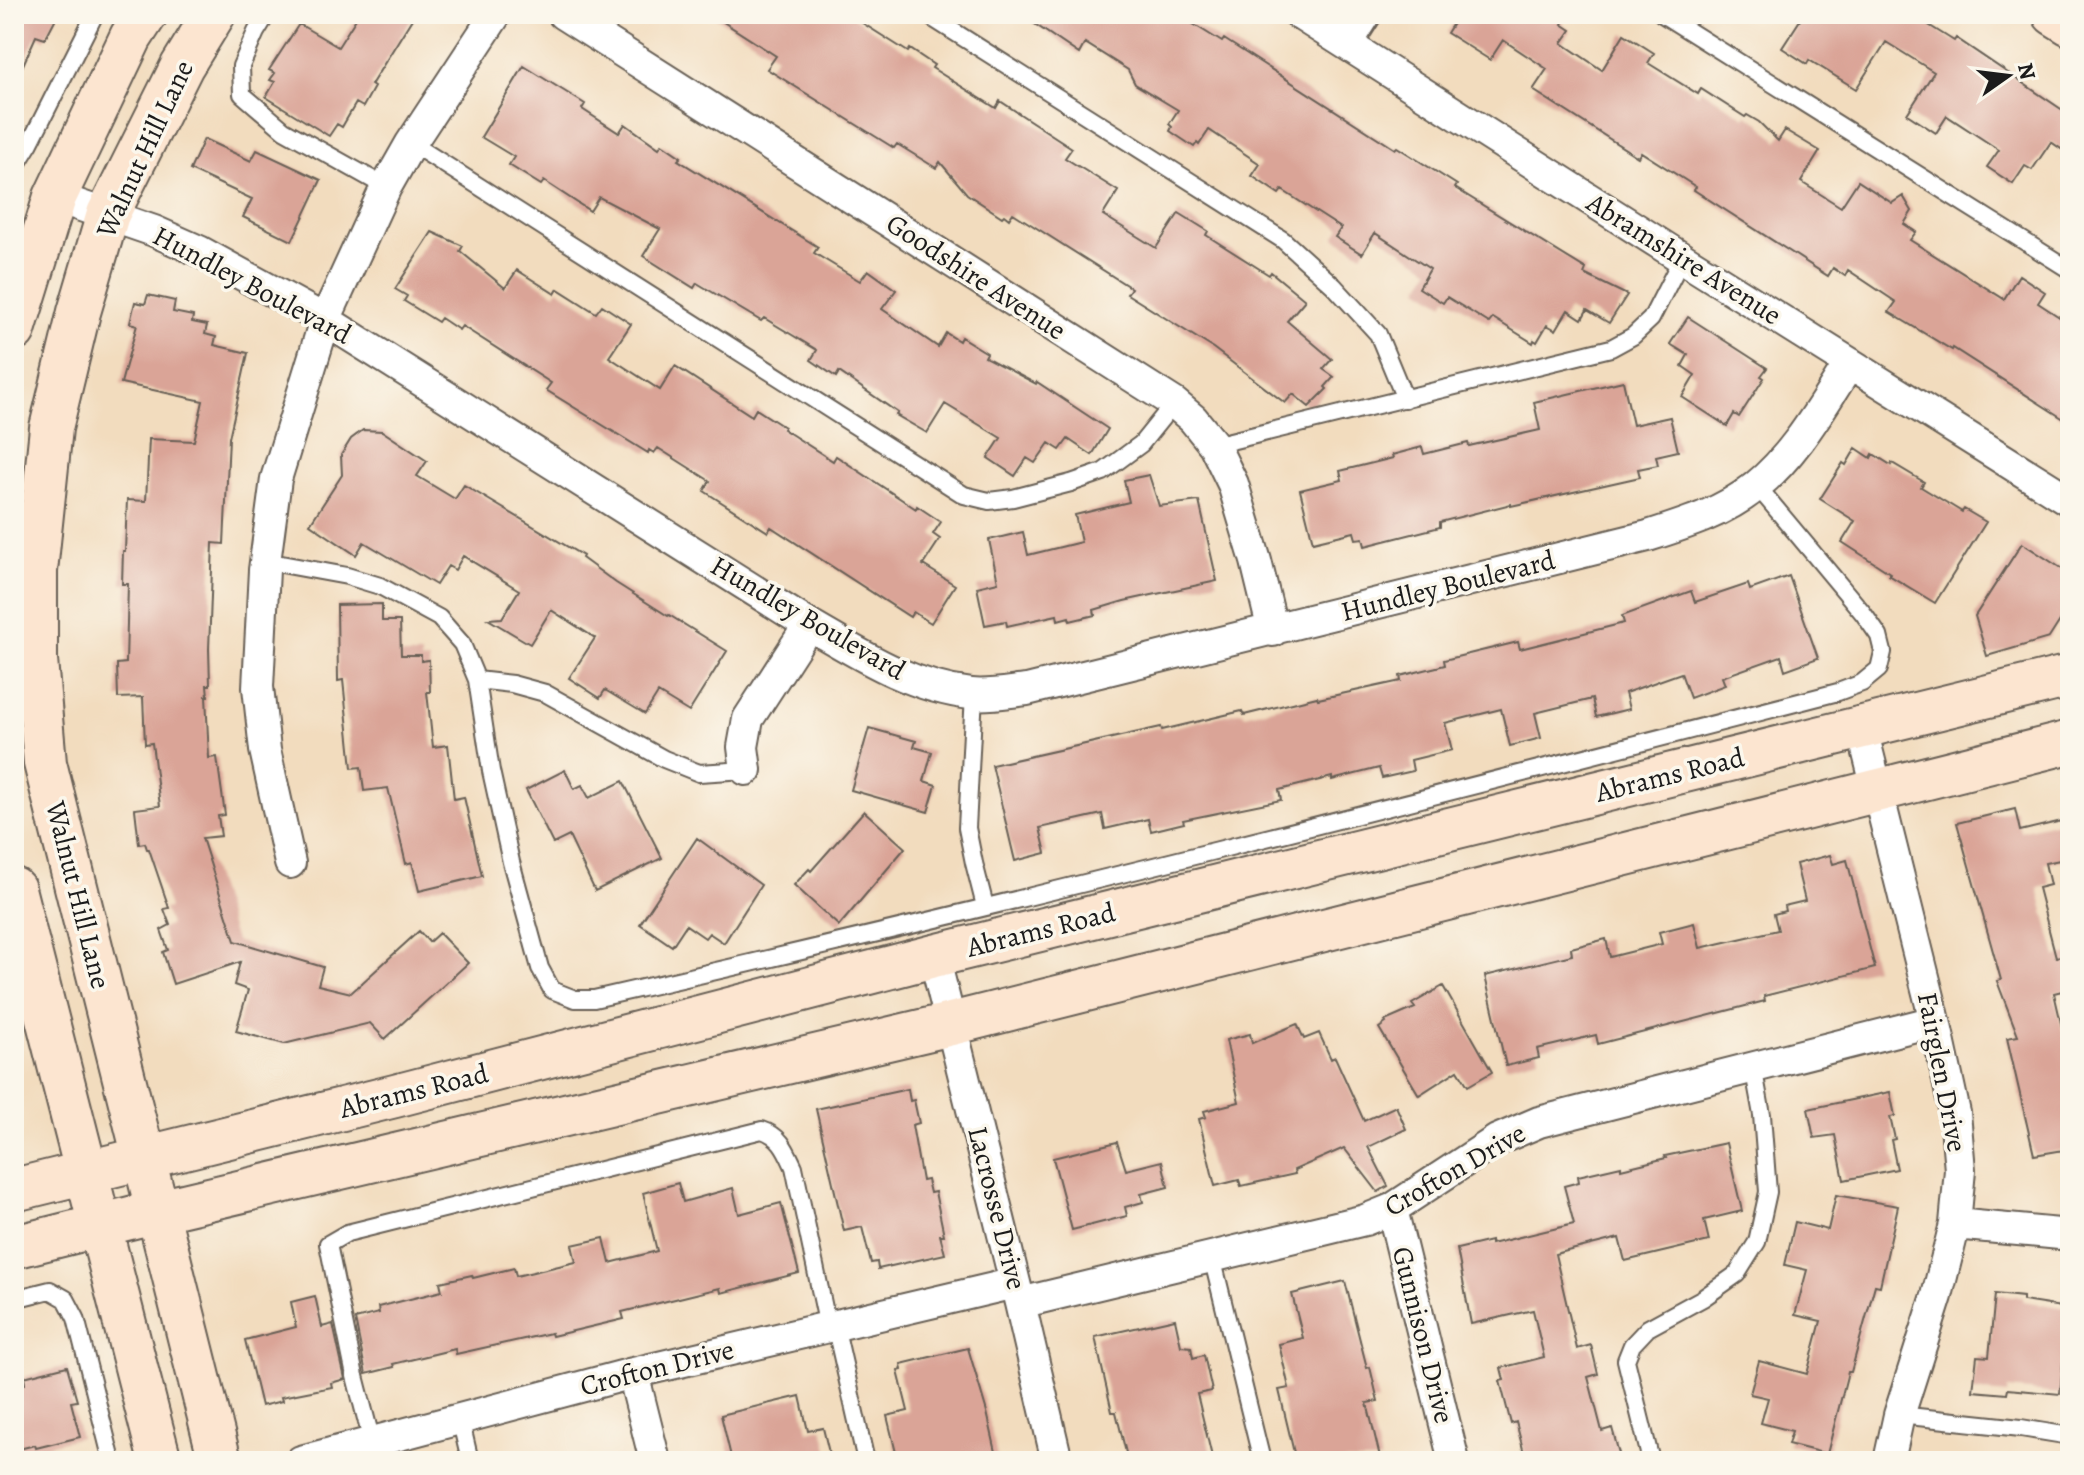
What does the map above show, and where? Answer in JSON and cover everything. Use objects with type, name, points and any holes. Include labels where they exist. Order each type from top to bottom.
[{"type":"main road","points":[[14,330],[55,197],[131,37],[146,14]]},
{"type":"main road","name":"Walnut Hill Lane","points":[[214,14],[182,66],[108,214],[79,312],[51,428],[25,660],[45,763],[220,1461]]},
{"type":"main road","points":[[2054,14],[2070,24]]},
{"type":"main road","name":"Abrams Road","points":[[14,1190],[395,1096],[934,956],[2070,676]]},
{"type":"main road","name":"Abrams Road","points":[[14,1247],[951,1024],[2070,742]]},
{"type":"main road","points":[[14,889],[160,1461]]},
{"type":"street","points":[[290,863],[265,750],[258,687],[265,561],[276,479],[325,320],[386,187],[411,143],[496,14]]},
{"type":"street","name":"Goodshire Avenue","points":[[563,14],[1174,403],[1193,419],[1214,445],[1233,484],[1273,631]]},
{"type":"street","name":"Abramshire Avenue","points":[[1299,14],[2070,501]]},
{"type":"street","points":[[1347,44],[1366,14]]},
{"type":"street","name":"Hundley Boulevard","points":[[55,197],[154,231],[199,251],[325,320],[884,669],[935,688],[974,694],[1027,690],[1273,631],[1694,522],[1757,486],[1795,447],[1850,363]]},
{"type":"street","points":[[746,770],[743,747],[748,719],[809,625]]},
{"type":"street","name":"Fairglen Drive","points":[[1862,729],[1935,1021],[1955,1113],[1960,1170],[1955,1224],[1937,1296],[1899,1415],[1889,1461]]},
{"type":"street","name":"Lacrosse Drive","points":[[934,956],[1057,1461]]},
{"type":"street","name":"Crofton Drive","points":[[301,1461],[633,1373],[831,1326],[1212,1257],[1365,1220],[1392,1209],[1497,1140],[1539,1122],[1935,1021]]},
{"type":"street","name":"Gunnison Drive","points":[[1392,1209],[1454,1461]]},
{"type":"street","points":[[1955,1224],[2070,1235]]},
{"type":"street","points":[[633,1373],[655,1461]]},
{"type":"lane","points":[[14,169],[95,14]]},
{"type":"lane","points":[[267,14],[241,66],[242,94],[284,130],[386,187]]},
{"type":"lane","points":[[926,14],[1283,240],[1334,286],[1378,334],[1405,399]]},
{"type":"lane","points":[[1662,14],[2070,270]]},
{"type":"lane","points":[[411,143],[964,495],[989,501],[1013,498],[1103,472],[1141,444],[1174,403]]},
{"type":"lane","points":[[1214,445],[1611,348],[1633,336],[1651,319],[1682,258]]},
{"type":"lane","points":[[265,561],[347,576],[380,586],[439,618],[462,644],[477,680],[491,771],[511,862],[540,968],[552,990],[575,999],[594,999],[1483,783],[1838,692],[1862,683],[1879,669],[1883,652],[1879,636],[1757,486]]},
{"type":"lane","points":[[477,680],[512,684],[545,693],[664,759],[699,773],[746,770]]},
{"type":"lane","points":[[974,694],[967,828],[985,906]]},
{"type":"lane","points":[[1651,1461],[1626,1360],[1632,1345],[1648,1328],[1703,1298],[1737,1274],[1757,1242],[1768,1192],[1762,1115],[1753,1066]]},
{"type":"lane","points":[[372,1442],[328,1244],[347,1233],[762,1130],[773,1134],[784,1145],[794,1167],[866,1461]]},
{"type":"lane","points":[[1212,1257],[1262,1461]]},
{"type":"lane","points":[[14,1299],[50,1290],[66,1299],[76,1318],[112,1461]]},
{"type":"lane","points":[[1899,1415],[2070,1436]]},
{"type":"lane","points":[[460,1418],[470,1461]]},
{"type":"building","points":[[14,14],[58,14],[45,39],[36,36],[14,85]]},
{"type":"building","points":[[359,14],[415,14],[371,85],[374,87],[363,107],[356,103],[342,127],[337,124],[329,136],[266,97],[275,82],[270,80],[275,73],[269,70],[299,24],[338,47]]},
{"type":"building","points":[[711,14],[848,14],[908,52],[910,49],[934,65],[932,68],[996,108],[1000,101],[1072,148],[1065,158],[1118,191],[1103,215],[1156,248],[1179,213],[1208,231],[1206,235],[1269,275],[1271,272],[1305,300],[1287,321],[1332,359],[1323,369],[1334,377],[1325,387],[1327,389],[1309,407],[1293,394],[1285,403],[1213,348],[1127,294],[1131,288],[1013,213],[1009,219],[1004,215],[1002,217],[967,194],[940,162],[936,168],[897,144],[894,148],[767,69],[776,56]]},
{"type":"building","points":[[1020,14],[1185,14],[1185,19],[1222,42],[1224,39],[1586,269],[1584,274],[1627,295],[1609,323],[1587,310],[1582,319],[1568,310],[1556,330],[1547,325],[1537,342],[1534,340],[1533,343],[1493,318],[1489,323],[1447,297],[1443,303],[1419,288],[1430,269],[1375,233],[1362,254],[1335,237],[1341,228],[1282,190],[1279,194],[1252,176],[1260,164],[1209,130],[1199,145],[1197,143],[1194,147],[1170,131],[1172,127],[1169,124],[1178,110],[1135,84],[1128,70],[1085,43],[1079,54]]},
{"type":"building","points":[[1459,14],[1568,14],[1562,24],[1571,30],[1562,43],[1602,70],[1624,34],[1654,53],[1648,63],[1698,94],[1701,89],[1745,117],[1747,115],[1759,122],[1778,141],[1785,130],[1820,151],[1801,182],[1841,207],[1858,181],[1892,203],[1903,196],[1912,211],[1904,224],[1916,232],[1910,240],[2004,299],[2019,275],[2045,292],[2038,303],[2070,324],[2070,423],[1953,348],[1889,312],[1896,302],[1848,270],[1845,276],[1833,268],[1828,276],[1641,152],[1638,157],[1533,90],[1547,69],[1503,40],[1490,60],[1447,33]]},
{"type":"building","points":[[1804,14],[1911,14],[1954,41],[1956,38],[2070,115],[2070,155],[2051,142],[2032,170],[2025,166],[2013,184],[1987,167],[1999,150],[1947,116],[1936,133],[1907,114],[1934,72],[1886,42],[1856,89],[1809,60],[1807,64],[1782,48]]},
{"type":"building","points":[[524,66],[585,104],[582,109],[619,133],[625,124],[659,148],[662,144],[681,157],[678,160],[818,247],[814,253],[860,281],[868,270],[896,290],[882,309],[938,347],[946,333],[959,341],[961,337],[987,353],[985,357],[1037,382],[1108,429],[1092,455],[1068,439],[1060,450],[1049,443],[1035,463],[1027,458],[1015,476],[988,458],[1001,438],[945,404],[927,433],[896,415],[898,413],[839,372],[836,377],[811,360],[817,350],[697,283],[694,288],[643,256],[660,229],[599,197],[590,211],[544,181],[541,185],[509,165],[514,157],[481,137]]},
{"type":"building","points":[[204,139],[251,161],[257,150],[321,180],[292,241],[243,217],[252,199],[190,170]]},
{"type":"building","points":[[432,232],[463,246],[460,251],[505,288],[517,270],[555,294],[558,289],[596,313],[602,305],[631,324],[609,357],[660,390],[675,366],[752,416],[756,409],[833,461],[836,456],[941,522],[933,534],[940,539],[923,565],[955,585],[931,623],[913,612],[910,617],[771,527],[768,532],[704,491],[710,481],[658,448],[654,453],[649,450],[648,453],[546,390],[551,383],[462,326],[459,330],[441,318],[438,322],[404,301],[407,296],[395,289]]},
{"type":"building","points":[[148,295],[175,301],[173,312],[193,316],[192,322],[207,325],[205,334],[216,337],[214,345],[248,353],[229,438],[224,544],[213,543],[210,685],[207,685],[206,696],[209,758],[217,757],[225,815],[218,816],[221,836],[202,838],[235,941],[323,967],[318,985],[351,993],[419,931],[429,942],[439,933],[468,963],[385,1039],[370,1023],[284,1044],[236,1031],[248,990],[234,985],[240,962],[173,984],[163,952],[168,950],[161,930],[170,925],[164,909],[169,908],[149,849],[145,843],[139,844],[135,809],[160,806],[152,743],[145,744],[143,697],[118,698],[117,664],[126,663],[128,584],[122,584],[127,500],[146,501],[149,439],[194,441],[203,401],[121,383],[137,325],[130,323],[135,302],[145,304]]},
{"type":"building","points":[[1688,317],[1767,368],[1739,417],[1734,414],[1727,426],[1682,397],[1695,375],[1682,366],[1688,355],[1670,344]]},
{"type":"building","points":[[1623,381],[1633,425],[1670,417],[1678,451],[1656,456],[1658,465],[1638,469],[1640,477],[1511,504],[1440,522],[1440,527],[1365,546],[1363,538],[1356,539],[1354,532],[1313,542],[1300,490],[1342,480],[1340,471],[1393,458],[1392,455],[1422,447],[1424,454],[1540,430],[1534,402]]},
{"type":"building","points":[[363,430],[382,431],[427,461],[417,476],[455,499],[464,485],[583,556],[616,583],[727,651],[689,712],[658,693],[645,714],[605,690],[600,698],[569,678],[595,638],[551,610],[530,644],[488,619],[502,618],[519,590],[463,556],[455,570],[448,566],[436,585],[364,542],[356,555],[310,524],[342,475],[341,455],[351,439]]},
{"type":"building","points":[[1856,448],[1871,458],[1873,454],[1892,463],[1924,482],[1921,487],[1962,512],[1964,509],[1986,522],[1935,603],[1842,542],[1855,521],[1820,499]]},
{"type":"building","points":[[1149,475],[1159,506],[1199,501],[1217,581],[1124,601],[1094,610],[1095,615],[1070,621],[1069,617],[1058,620],[1057,615],[1007,626],[1006,621],[985,625],[977,587],[998,582],[989,540],[1023,532],[1028,555],[1081,542],[1075,515],[1129,502],[1124,480]]},
{"type":"building","points":[[2022,543],[2070,574],[2070,605],[2049,638],[1987,656],[1975,616]]},
{"type":"building","points":[[1789,576],[1818,658],[1785,670],[1781,656],[1722,677],[1725,685],[1690,698],[1681,673],[1625,693],[1629,709],[1596,717],[1592,699],[1535,713],[1541,738],[1510,746],[1501,709],[1445,723],[1452,750],[1411,760],[1413,771],[1382,778],[1379,768],[1332,780],[1332,777],[1279,790],[1281,800],[1183,820],[1184,823],[1151,831],[1148,819],[1105,829],[1102,814],[1040,828],[1046,853],[1015,861],[992,765],[1161,727],[1162,730],[1242,711],[1244,715],[1401,681],[1400,676],[1445,665],[1444,660],[1518,642],[1520,649],[1624,623],[1622,616],[1691,591],[1695,602],[1748,584],[1750,590]]},
{"type":"building","points":[[382,604],[382,621],[400,621],[401,655],[421,655],[421,661],[429,660],[430,692],[427,692],[433,747],[448,745],[454,799],[464,797],[482,876],[419,891],[412,862],[406,864],[388,788],[364,791],[361,767],[352,768],[343,680],[338,681],[337,605]]},
{"type":"building","points":[[869,728],[916,741],[914,747],[932,752],[924,781],[936,785],[928,812],[851,790]]},
{"type":"building","points":[[565,770],[574,789],[582,785],[589,798],[623,781],[662,858],[595,891],[569,836],[553,844],[526,790]]},
{"type":"building","points":[[2015,809],[2020,831],[2070,819],[2070,858],[2045,863],[2050,885],[2038,888],[2056,957],[2070,954],[2070,989],[2054,993],[2067,1049],[2070,1048],[2070,1149],[2034,1155],[2007,1038],[2018,1036],[1997,981],[2001,980],[1957,823]]},
{"type":"building","points":[[864,811],[905,848],[839,926],[794,885],[809,869],[811,871]]},
{"type":"building","points":[[697,838],[761,885],[724,943],[709,933],[705,938],[686,925],[672,946],[640,924]]},
{"type":"building","points":[[1830,855],[1833,864],[1847,860],[1875,968],[1764,996],[1765,1001],[1598,1044],[1596,1035],[1537,1049],[1539,1058],[1506,1066],[1485,976],[1572,955],[1571,948],[1606,939],[1610,957],[1662,944],[1659,932],[1694,923],[1700,948],[1778,930],[1774,914],[1785,911],[1784,906],[1805,901],[1796,864]]},
{"type":"building","points":[[1443,986],[1492,1072],[1468,1086],[1458,1070],[1419,1095],[1379,1028],[1385,1021],[1415,1008],[1412,1004]]},
{"type":"building","points":[[1297,1024],[1304,1039],[1319,1033],[1331,1059],[1335,1057],[1364,1121],[1396,1106],[1406,1129],[1368,1147],[1388,1186],[1378,1192],[1344,1148],[1294,1170],[1295,1174],[1241,1186],[1239,1180],[1215,1186],[1199,1119],[1206,1117],[1204,1111],[1239,1102],[1226,1040],[1250,1034],[1252,1043]]},
{"type":"building","points":[[908,1089],[919,1123],[912,1125],[922,1181],[927,1180],[930,1193],[935,1192],[945,1254],[878,1269],[877,1262],[871,1263],[862,1227],[844,1231],[816,1109]]},
{"type":"building","points":[[1890,1092],[1895,1116],[1890,1117],[1895,1139],[1891,1140],[1897,1169],[1844,1180],[1835,1135],[1814,1138],[1808,1109]]},
{"type":"building","points":[[1117,1142],[1126,1170],[1162,1161],[1168,1187],[1141,1194],[1143,1202],[1125,1207],[1127,1216],[1072,1230],[1053,1158]]},
{"type":"building","points":[[1726,1143],[1742,1211],[1704,1220],[1709,1241],[1625,1261],[1619,1238],[1555,1254],[1577,1349],[1591,1345],[1598,1374],[1588,1377],[1602,1431],[1612,1428],[1621,1461],[1526,1461],[1516,1422],[1511,1424],[1500,1381],[1504,1380],[1501,1368],[1544,1357],[1533,1310],[1471,1324],[1457,1249],[1574,1224],[1564,1186],[1579,1182],[1578,1176],[1621,1166],[1621,1169]]},
{"type":"building","points":[[678,1183],[683,1202],[733,1188],[739,1214],[781,1203],[799,1273],[721,1293],[720,1288],[622,1312],[624,1319],[552,1336],[551,1333],[456,1354],[455,1349],[366,1374],[355,1319],[379,1313],[378,1307],[442,1291],[440,1282],[514,1268],[516,1276],[576,1262],[572,1245],[604,1238],[610,1263],[657,1251],[643,1193]]},
{"type":"building","points":[[1836,1195],[1898,1206],[1880,1286],[1875,1285],[1827,1454],[1788,1444],[1792,1431],[1761,1423],[1768,1398],[1750,1394],[1759,1361],[1807,1374],[1821,1321],[1795,1315],[1807,1270],[1785,1265],[1795,1222],[1828,1230]]},
{"type":"building","points":[[1345,1281],[1378,1401],[1367,1403],[1381,1461],[1296,1461],[1279,1390],[1289,1388],[1279,1344],[1303,1338],[1292,1294]]},
{"type":"building","points":[[1995,1294],[2068,1308],[2060,1394],[2008,1389],[2007,1394],[1973,1391],[1977,1356],[1989,1357]]},
{"type":"building","points":[[315,1296],[322,1327],[333,1324],[345,1379],[331,1383],[332,1387],[281,1397],[282,1401],[261,1406],[245,1340],[296,1327],[291,1302]]},
{"type":"building","points":[[1175,1319],[1181,1346],[1191,1347],[1193,1358],[1204,1355],[1212,1391],[1197,1394],[1213,1461],[1128,1461],[1116,1412],[1112,1412],[1095,1337]]},
{"type":"building","points":[[968,1348],[998,1461],[898,1461],[887,1416],[908,1411],[898,1371],[902,1370],[901,1364]]},
{"type":"building","points":[[67,1366],[77,1401],[71,1402],[80,1437],[19,1449],[14,1428],[14,1387],[25,1384],[24,1377]]},
{"type":"building","points":[[800,1396],[808,1431],[823,1428],[831,1461],[732,1461],[721,1415]]}]
